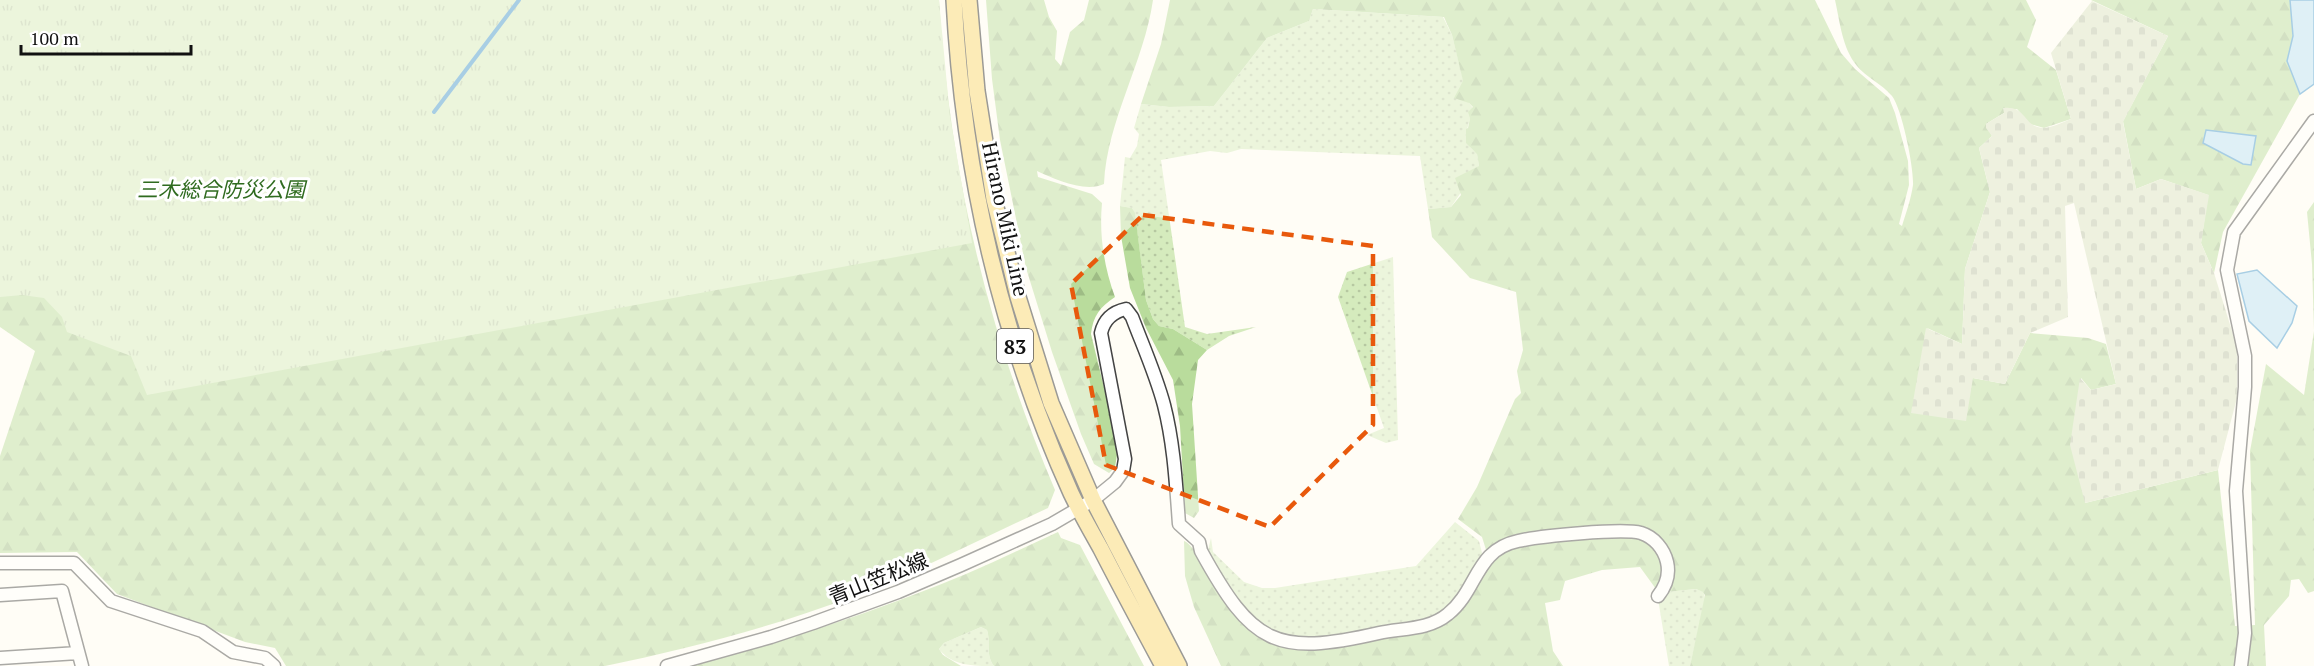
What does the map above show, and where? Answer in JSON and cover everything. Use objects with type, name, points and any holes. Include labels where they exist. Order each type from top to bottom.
[{"type":"main road","name":"Hirano Miki Line","points":[[954,0],[965,123],[978,202],[1008,323],[1025,378],[1079,508],[1163,666]]},
{"type":"main road","name":"Hirano Miki Line","points":[[969,0],[982,131],[1002,235],[1018,297],[1051,403],[1093,500],[1179,666]]},
{"type":"street","points":[[2241,666],[2245,633],[2236,491],[2245,387],[2245,356],[2227,270],[2234,232],[2314,121]]},
{"type":"street","name":"青山笠松線","points":[[667,666],[771,637],[855,609],[1052,524],[1093,500],[1115,482],[1125,465],[1124,446],[1101,333],[1104,324],[1112,315],[1126,309],[1132,317],[1155,375],[1164,405],[1172,446],[1179,524],[1199,542],[1200,551],[1206,561],[1247,621],[1268,636],[1299,643],[1318,644],[1421,626],[1439,620],[1461,602],[1482,564],[1495,550],[1516,541],[1534,538],[1608,533],[1645,535],[1661,548],[1667,563],[1666,583],[1658,596]]},
{"type":"street","points":[[0,563],[74,563],[111,601],[202,631],[233,652],[265,658],[274,666]]},
{"type":"street","points":[[0,595],[62,591],[82,666]]},
{"type":"street","points":[[0,658],[78,653]]},
{"type":"highlighted area","points":[[1143,215],[1373,246],[1373,425],[1270,527],[1106,465],[1071,284]]},
{"type":"green space","points":[[0,0],[939,0],[944,63],[962,188],[991,311],[1031,431],[1055,490],[1048,508],[902,576],[822,608],[730,636],[605,666],[286,666],[275,648],[245,642],[117,594],[77,552],[0,553],[0,456],[35,351],[0,327]]},
{"type":"green space","name":"三木総合防災公園","points":[[0,0],[939,0],[950,117],[972,243],[147,395],[131,356],[67,332],[62,317],[44,298],[22,295],[0,297]]},
{"type":"green space","points":[[986,0],[1044,0],[1049,17],[1057,31],[1055,59],[1061,66],[1070,32],[1084,20],[1089,0],[1153,0],[1142,46],[1118,114],[1104,184],[1079,186],[1037,171],[1038,177],[1092,194],[1102,203],[1103,251],[1115,297],[1098,312],[1091,334],[1109,408],[1117,455],[1115,467],[1109,473],[1094,464],[1081,434],[1026,268],[1000,140],[992,79]]},
{"type":"green space","points":[[1170,0],[1815,0],[1841,53],[1855,69],[1889,98],[1895,113],[1908,161],[1909,185],[1899,224],[1902,226],[1910,201],[1913,177],[1900,113],[1892,96],[1861,70],[1852,59],[1842,34],[1835,0],[2026,0],[2036,20],[2027,47],[2056,70],[2071,119],[2044,128],[2030,124],[2017,109],[2004,113],[1986,124],[1992,136],[1979,148],[1990,192],[1965,269],[1962,344],[1927,328],[1973,378],[2005,384],[2030,333],[2088,338],[2106,344],[2116,384],[2091,390],[2081,378],[2085,503],[2218,470],[2235,626],[2255,625],[2250,451],[2266,364],[2304,395],[2314,331],[2314,591],[2308,593],[2299,579],[2291,580],[2289,596],[2264,625],[2266,666],[1690,666],[1705,595],[1696,589],[1667,592],[1660,540],[1593,530],[1487,553],[1482,537],[1458,519],[1477,487],[1515,399],[1521,393],[1517,371],[1523,350],[1516,292],[1470,278],[1432,237],[1428,209],[1451,207],[1461,195],[1455,178],[1479,166],[1477,154],[1466,143],[1466,129],[1470,118],[1468,112],[1473,107],[1469,103],[1454,98],[1463,81],[1452,35],[1444,17],[1313,9],[1309,21],[1267,38],[1214,106],[1169,107],[1141,104],[1161,44]]},
{"type":"green space","points":[[2091,0],[2290,0],[2293,36],[2287,61],[2300,94],[2223,232],[2214,273],[2201,243],[2208,195],[2161,179],[2136,189],[2123,121],[2168,36]]},
{"type":"green space","points":[[2092,1],[2168,36],[2123,122],[2136,189],[2161,179],[2209,195],[2201,243],[2214,273],[2237,347],[2237,398],[2218,470],[2085,503],[2070,445],[2080,378],[2091,390],[2116,384],[2074,203],[2065,206],[2068,317],[2030,333],[2005,384],[1973,378],[1966,421],[1911,413],[1926,328],[1962,344],[1965,269],[1990,192],[1979,148],[1992,136],[1986,124],[2004,113],[2003,108],[2017,110],[2032,124],[2043,128],[2071,119],[2051,53]]},
{"type":"green space","points":[[1313,9],[1443,17],[1452,35],[1469,103],[1473,108],[1467,138],[1471,149],[1477,153],[1479,166],[1451,207],[1428,209],[1420,156],[1241,149],[1227,153],[1210,151],[1161,160],[1185,327],[1207,334],[1256,327],[1229,336],[1207,350],[1173,329],[1159,326],[1153,319],[1146,300],[1135,215],[1132,208],[1120,206],[1125,157],[1130,158],[1137,146],[1139,134],[1134,128],[1141,104],[1169,107],[1214,106],[1267,38],[1309,21]]},
{"type":"green space","points":[[2314,202],[2314,331],[2312,264],[2307,212]]},
{"type":"green space","points":[[1120,206],[1132,208],[1135,213],[1146,300],[1153,319],[1159,326],[1173,329],[1207,350],[1198,360],[1192,404],[1199,511],[1194,518],[1185,513],[1180,426],[1173,380],[1146,328],[1130,288],[1121,236]]},
{"type":"green space","points":[[1393,257],[1398,440],[1386,443],[1367,435],[1384,428],[1338,297],[1347,272]]},
{"type":"green space","points":[[1455,522],[1479,541],[1483,557],[1465,588],[1447,610],[1427,621],[1322,640],[1285,637],[1253,621],[1207,554],[1211,538],[1213,552],[1244,582],[1262,588],[1275,588],[1416,566]]},
{"type":"green space","points":[[1058,532],[1061,538],[1080,545],[1144,666],[994,666],[989,652],[987,630],[981,627],[944,643],[939,649],[943,655],[961,666],[692,666],[865,613],[978,569]]},
{"type":"green space","points":[[1622,536],[1643,538],[1660,554],[1663,578],[1656,589],[1640,567],[1602,570],[1565,581],[1560,600],[1545,603],[1553,651],[1563,666],[1221,666],[1194,607],[1185,576],[1184,541],[1197,554],[1243,622],[1256,634],[1275,643],[1434,626],[1496,554],[1528,543]]},
{"type":"green space","points":[[1696,589],[1704,592],[1705,600],[1690,666],[1669,666],[1658,599],[1667,592]]},
{"type":"green space","points":[[981,627],[987,630],[989,652],[994,666],[957,662],[944,655],[939,649],[944,643]]},
{"type":"water","points":[[2290,0],[2314,0],[2314,84],[2300,94],[2287,61],[2293,36]]},
{"type":"water","points":[[2206,130],[2256,136],[2251,165],[2243,164],[2203,143]]},
{"type":"water","points":[[2257,270],[2297,306],[2292,323],[2277,348],[2249,321],[2237,274]]},
{"type":"waterway","points":[[434,112],[519,0]]}]
